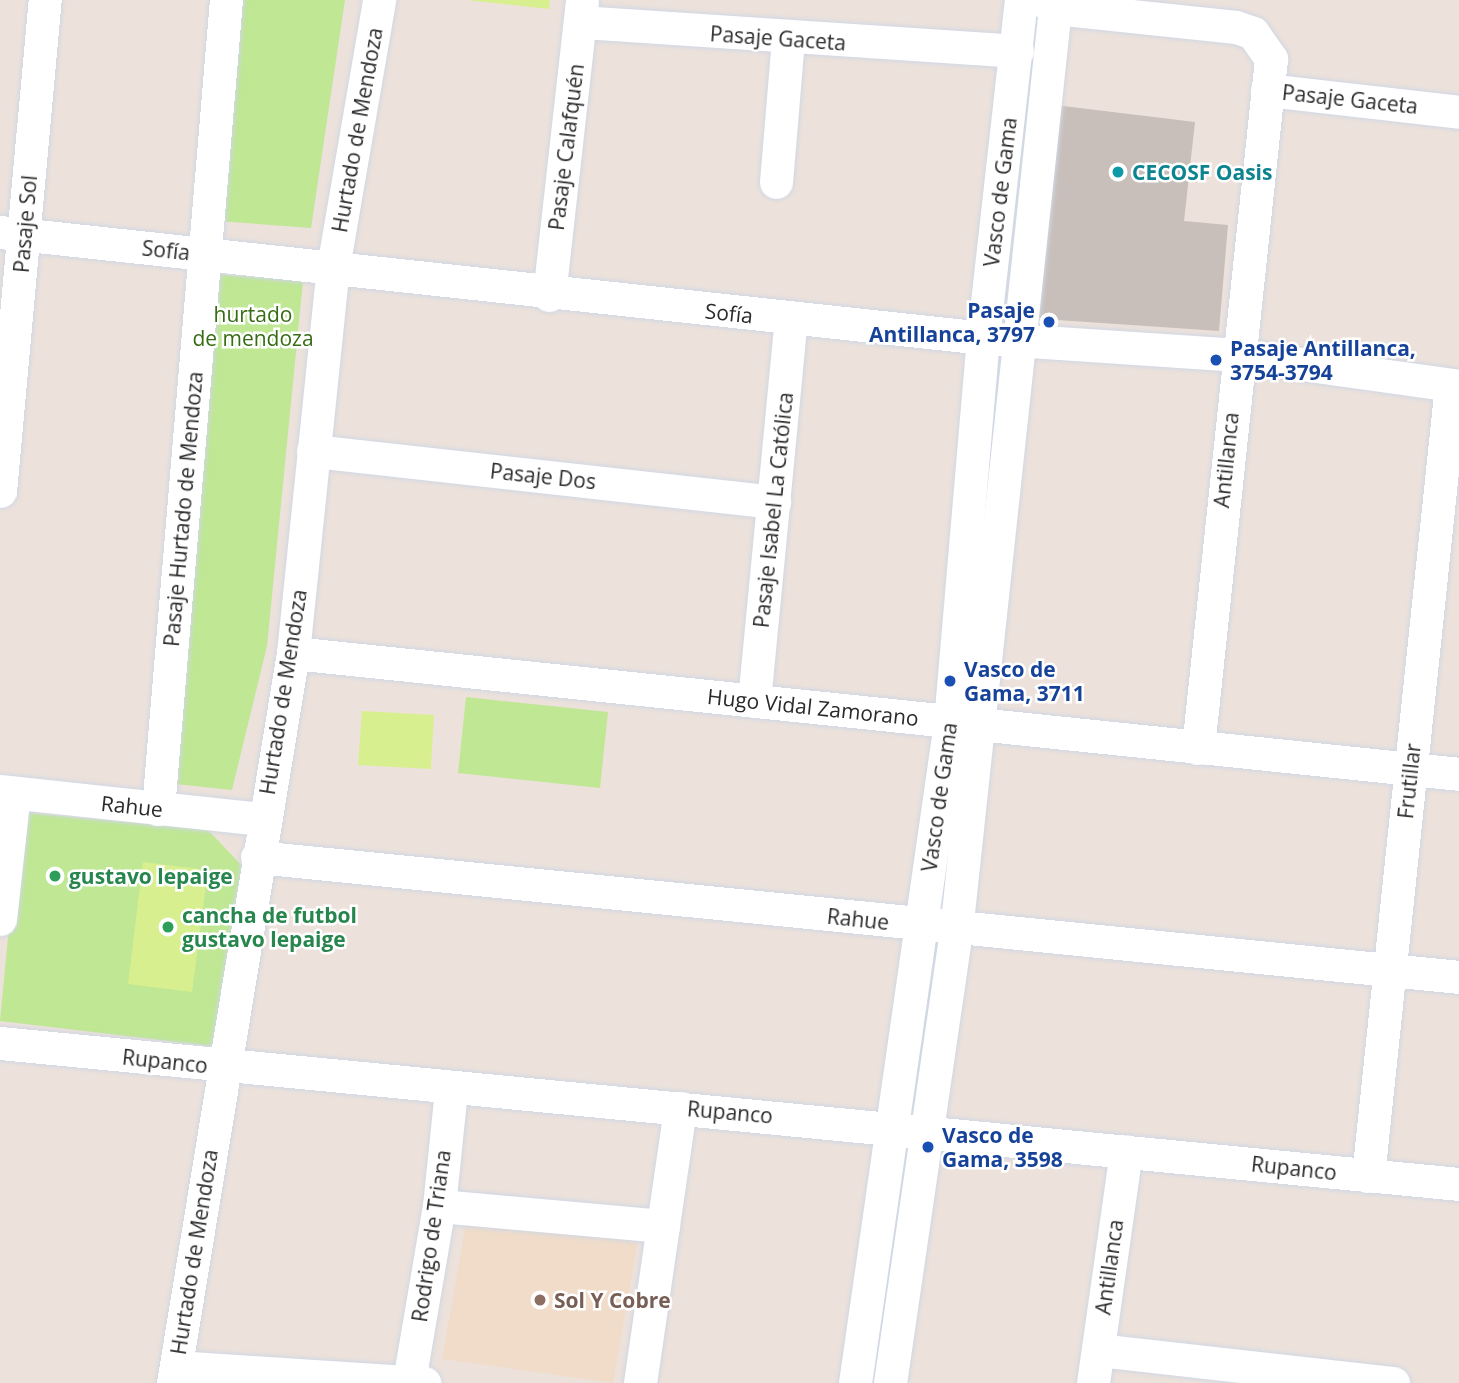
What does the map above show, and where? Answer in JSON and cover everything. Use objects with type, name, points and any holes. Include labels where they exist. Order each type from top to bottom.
[{"type":"street","name":"Pasaje Sol","points":[[0,491],[12,233],[45,0]]},
{"type":"street","name":"Pasaje Hurtado de Mendoza","points":[[159,809],[226,0]]},
{"type":"street","name":"Hurtado de Mendoza","points":[[175,1375],[263,819],[293,653],[332,273],[379,0]]},
{"type":"street","name":"Vasco de Gama","points":[[890,1383],[956,931],[983,338],[1021,0]]},
{"type":"street","name":"Vasco de Gama","points":[[855,1383],[922,926],[964,723],[1016,341],[1048,4]]},
{"type":"street","name":"Pasaje Gaceta","points":[[1048,4],[1253,33],[1270,59],[1268,90],[1459,112]]},
{"type":"street","name":"Pasaje Gaceta","points":[[582,11],[788,40],[1017,51]]},
{"type":"street","name":"Pasaje Calafquén","points":[[549,295],[582,11]]},
{"type":"street","points":[[776,182],[788,40]]},
{"type":"street","name":"Antillanca","points":[[1198,748],[1237,355],[1268,90]]},
{"type":"street","name":"Sofía","points":[[12,233],[204,254],[332,273],[549,295],[1016,341],[1237,355],[1455,385]]},
{"type":"street","name":"Pasaje Isabel La Católica","points":[[754,701],[792,319]]},
{"type":"street","name":"Frutillar","points":[[1368,1176],[1387,970],[1455,385]]},
{"type":"street","name":"Pasaje Dos","points":[[313,451],[774,502]]},
{"type":"street","name":"Hugo Vidal Zamorano","points":[[293,653],[1459,774]]},
{"type":"street","points":[[0,919],[7,792]]},
{"type":"street","name":"Rahue","points":[[7,792],[263,819]]},
{"type":"street","name":"Rahue","points":[[257,857],[956,931],[1459,977]]},
{"type":"street","name":"Rupanco","points":[[0,1044],[451,1090],[894,1126],[1459,1184]]},
{"type":"street","name":"Rodrigo de Triana","points":[[416,1382],[451,1090]]},
{"type":"street","points":[[640,1383],[680,1108]]},
{"type":"street","name":"Antillanca","points":[[1093,1383],[1126,1151]]},
{"type":"street","points":[[439,1206],[663,1226]]},
{"type":"street","points":[[1098,1350],[1314,1379],[1393,1383]]},
{"type":"street","points":[[175,1375],[416,1382]]},
{"type":"shaded area","name":"Sol Y Cobre","points":[[466,1224],[638,1241],[613,1383],[442,1359]]},
{"type":"green space","points":[[239,0],[345,0],[311,228],[218,221]]},
{"type":"green space","points":[[466,0],[550,0],[549,9]]},
{"type":"green space","name":"hurtado de mendoza","points":[[213,274],[303,281],[267,646],[232,790],[166,783]]},
{"type":"green space","points":[[466,697],[608,712],[600,788],[458,773]]},
{"type":"green space","points":[[362,711],[434,715],[431,769],[358,765]]},
{"type":"green space","points":[[20,812],[208,830],[244,868],[218,1047],[0,1021]]},
{"type":"green space","name":"cancha de futbol gustavo lepaige","points":[[143,862],[208,870],[192,992],[128,984]]},
{"type":"building","name":"CECOSF Oasis","points":[[1055,105],[1195,122],[1184,221],[1228,225],[1219,331],[1028,318]]},
{"type":"place","name":"CECOSF Oasis","points":[[1118,172]]},
{"type":"place","name":"Pasaje Antillanca, 3797","points":[[1049,322]]},
{"type":"place","name":"Pasaje Antillanca, 3754-3794","points":[[1216,360]]},
{"type":"place","name":"Vasco de Gama, 3711","points":[[950,681]]},
{"type":"place","name":"gustavo lepaige","points":[[55,876]]},
{"type":"place","name":"cancha de futbol gustavo lepaige","points":[[168,927]]},
{"type":"place","name":"Vasco de Gama, 3598","points":[[928,1147]]},
{"type":"place","name":"Sol Y Cobre","points":[[540,1300]]}]
